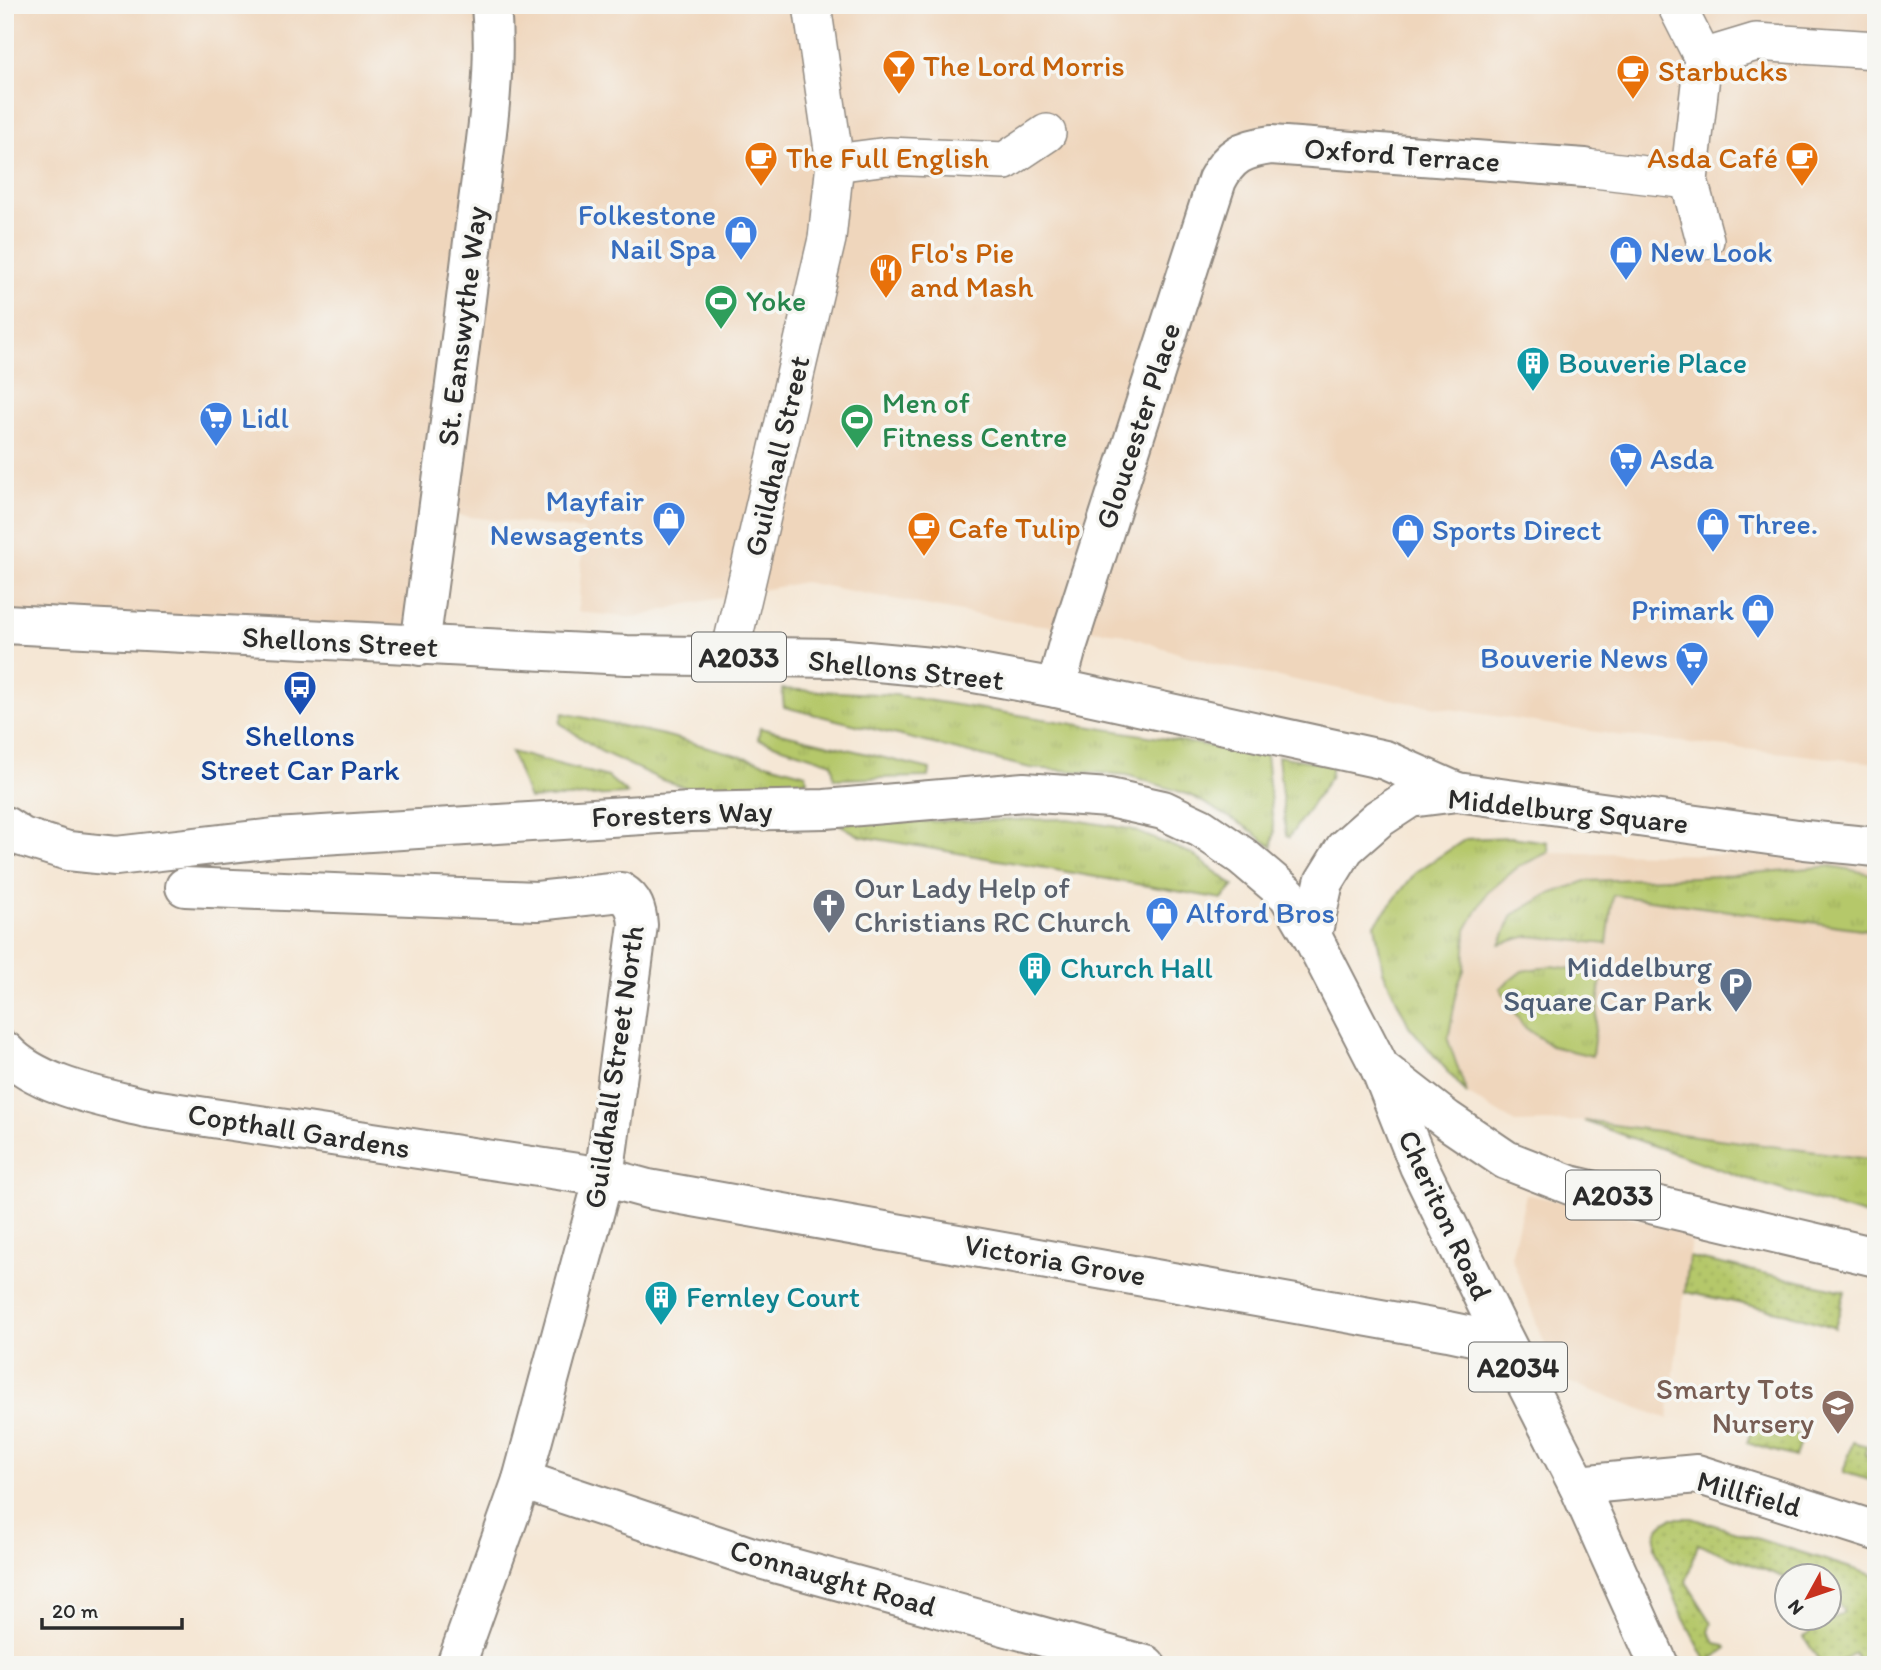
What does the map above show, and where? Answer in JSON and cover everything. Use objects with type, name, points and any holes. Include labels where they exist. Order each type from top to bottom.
[{"type":"street","name":"St. Eanswythe Way","points":[[420,646],[457,376],[482,163],[495,43],[491,5]]},
{"type":"street","name":"Guildhall Street","points":[[729,657],[827,239],[835,163],[812,5]]},
{"type":"street","points":[[1676,5],[1703,58],[1689,180],[1705,240]]},
{"type":"street","points":[[1703,58],[1756,42],[1876,50]]},
{"type":"street","points":[[835,163],[888,156],[1005,161],[1047,133]]},
{"type":"street","name":"Oxford Terrace","points":[[1225,165],[1251,148],[1270,145],[1585,168]]},
{"type":"street","name":"Gloucester Place","points":[[1056,688],[1068,643],[1217,180],[1225,165]]},
{"type":"street","points":[[1585,168],[1689,180]]},
{"type":"street","name":"Shellons Street","points":[[5,624],[420,646],[835,658],[952,669],[1056,688],[1385,760],[1457,792]]},
{"type":"street","name":"Foresters Way","points":[[5,827],[22,837],[59,848],[116,856],[275,838],[690,812],[824,809],[1024,792],[1109,798],[1163,810],[1211,835],[1242,856],[1288,895],[1312,936]]},
{"type":"street","name":"Middelburg Square","points":[[1312,936],[1324,882],[1345,848],[1378,819],[1410,798],[1457,792],[1805,840],[1876,847]]},
{"type":"street","name":"Guildhall Street North","points":[[185,887],[537,901],[621,892],[637,910],[638,925],[604,1177],[522,1480],[456,1665]]},
{"type":"street","name":"A2033","points":[[1312,936],[1380,1068],[1447,1120],[1506,1160],[1570,1185],[1876,1257]]},
{"type":"street","name":"Copthall Gardens","points":[[5,1051],[55,1083],[146,1108],[604,1177]]},
{"type":"street","name":"Cheriton Road","points":[[1380,1068],[1419,1166],[1578,1485],[1658,1665]]},
{"type":"street","name":"Victoria Grove","points":[[604,1177],[648,1189],[1434,1328],[1505,1343]]},
{"type":"street","name":"Millfield","points":[[1578,1485],[1697,1474],[1876,1531]]},
{"type":"street","name":"Connaught Road","points":[[522,1480],[749,1556],[1146,1665]]},
{"type":"shaded area","points":[[5,5],[1876,5],[1876,763],[1617,735],[1411,703],[1208,663],[1119,633],[1014,622],[804,582],[678,606],[636,618],[578,612],[584,530],[445,514],[430,652],[5,621]]},
{"type":"shaded area","points":[[1549,852],[1824,857],[1876,870],[1876,1160],[1584,1121],[1515,1123],[1467,1094],[1448,1040],[1458,985],[1464,970],[1466,930],[1486,893],[1518,867]]},
{"type":"shaded area","points":[[1526,1194],[1692,1231],[1668,1419],[1558,1378],[1511,1257]]},
{"type":"green space","points":[[782,689],[895,695],[1266,755],[1274,833],[1272,847],[1246,827],[1190,795],[1127,775],[1030,768],[784,707]]},
{"type":"green space","points":[[563,713],[668,736],[806,774],[807,781],[691,789],[662,780],[600,751],[560,723]]},
{"type":"green space","points":[[760,728],[930,769],[929,777],[834,779],[832,763],[758,739]]},
{"type":"green space","points":[[511,752],[608,777],[628,794],[529,799]]},
{"type":"green space","points":[[1278,756],[1332,765],[1330,778],[1289,837],[1286,835]]},
{"type":"green space","points":[[1069,819],[1130,829],[1192,854],[1234,886],[1222,899],[860,836],[837,823]]},
{"type":"green space","points":[[1511,837],[1547,842],[1549,852],[1518,867],[1487,893],[1466,930],[1464,970],[1458,985],[1448,1040],[1467,1094],[1409,1026],[1383,971],[1375,924],[1416,872],[1466,839]]},
{"type":"green space","points":[[1832,866],[1876,875],[1876,931],[1613,895],[1607,944],[1529,936],[1500,944],[1513,915],[1547,895],[1586,881],[1720,876]]},
{"type":"green space","points":[[1552,966],[1602,973],[1592,1056],[1551,1046],[1523,1026],[1500,988],[1522,971]]},
{"type":"green space","points":[[1584,1121],[1876,1160],[1876,1219],[1756,1182]]},
{"type":"green space","points":[[1689,1257],[1845,1291],[1835,1328],[1787,1313],[1685,1292]]},
{"type":"green space","points":[[1754,1422],[1802,1436],[1795,1457],[1747,1443]]},
{"type":"green space","points":[[1853,1442],[1867,1446],[1865,1455],[1876,1459],[1876,1482],[1843,1472]]},
{"type":"green space","points":[[1672,1518],[1692,1518],[1832,1562],[1772,1562],[1772,1573],[1698,1544],[1686,1582],[1712,1623],[1709,1632],[1716,1643],[1727,1648],[1707,1662],[1683,1617],[1655,1548],[1655,1538],[1663,1523]]},
{"type":"green space","points":[[1842,1565],[1876,1576],[1876,1665],[1862,1665],[1854,1653],[1835,1665],[1822,1665],[1804,1637],[1812,1632],[1842,1632]]},
{"type":"place","name":"The Lord Morris","points":[[899,96]]},
{"type":"place","name":"Starbucks","points":[[1633,101]]},
{"type":"place","name":"The Full English","points":[[761,188]]},
{"type":"place","name":"Asda Café","points":[[1802,188]]},
{"type":"place","name":"Folkestone Nail Spa","points":[[741,262]]},
{"type":"place","name":"New Look","points":[[1626,282]]},
{"type":"place","name":"Flo's Pie and Mash","points":[[886,300]]},
{"type":"place","name":"Yoke","points":[[721,331]]},
{"type":"place","name":"Bouverie Place","points":[[1533,393]]},
{"type":"place","name":"Lidl","points":[[216,448]]},
{"type":"place","name":"Men of Fitness Centre","points":[[857,450]]},
{"type":"place","name":"Asda","points":[[1626,489]]},
{"type":"place","name":"Mayfair Newsagents","points":[[669,548]]},
{"type":"place","name":"Three.","points":[[1713,554]]},
{"type":"place","name":"Cafe Tulip","points":[[924,558]]},
{"type":"place","name":"Sports Direct","points":[[1408,560]]},
{"type":"place","name":"Primark","points":[[1758,640]]},
{"type":"place","name":"Bouverie News","points":[[1692,688]]},
{"type":"place","name":"Shellons Street Car Park","points":[[300,717]]},
{"type":"place","name":"Our Lady Help of Christians RC Church","points":[[829,935]]},
{"type":"place","name":"Alford Bros","points":[[1162,943]]},
{"type":"place","name":"Church Hall","points":[[1035,998]]},
{"type":"place","name":"Middelburg Square Car Park","points":[[1736,1014]]},
{"type":"place","name":"Fernley Court","points":[[661,1327]]},
{"type":"place","name":"Smarty Tots Nursery","points":[[1838,1436]]}]
